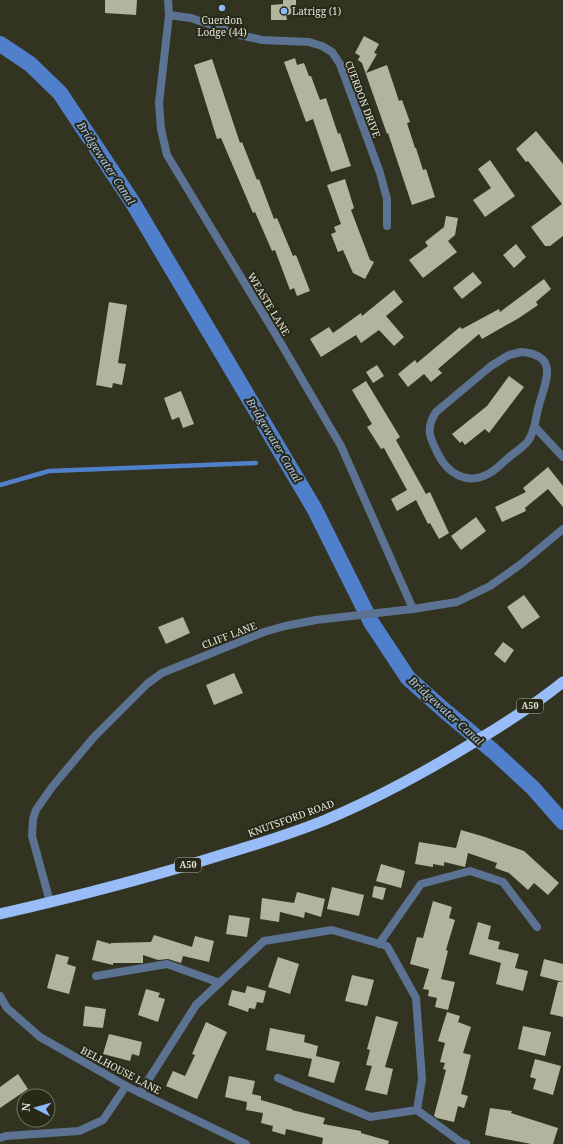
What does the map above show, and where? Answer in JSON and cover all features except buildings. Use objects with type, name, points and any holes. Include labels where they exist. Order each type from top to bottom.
[{"type":"highway","name":"KNUTSFORD ROAD","points":[[0,914],[173,870],[322,821],[371,799],[448,758],[501,726],[563,682]]},
{"type":"street","name":"WEASTE LANE","points":[[168,0],[169,15],[159,103],[161,129],[168,155],[341,446],[413,609]]},
{"type":"street","name":"CUERDON DRIVE","points":[[169,15],[191,18],[240,35],[262,40],[309,42],[322,46],[332,52],[340,64],[380,173],[387,199],[387,226]]},
{"type":"street","points":[[535,427],[527,442],[488,474],[475,479],[465,479],[453,473],[442,463],[430,438],[429,427],[431,419],[436,412],[491,366],[509,355],[521,352],[530,353],[540,357],[546,364],[548,374],[537,410],[535,427],[563,457]]},
{"type":"street","name":"CLIFF LANE","points":[[50,902],[32,836],[33,819],[36,810],[52,787],[94,737],[147,684],[166,670],[278,628],[316,620],[413,609],[457,602],[490,586],[521,564],[563,529]]},
{"type":"street","points":[[379,944],[421,884],[470,871],[503,882],[537,927]]},
{"type":"street","points":[[140,1093],[196,1005],[264,941],[332,930],[387,946],[416,998],[422,1079],[417,1110]]},
{"type":"street","points":[[96,976],[167,964],[220,983]]},
{"type":"street","name":"BELLHOUSE LANE","points":[[0,996],[6,1008],[40,1037],[126,1086],[246,1144]]},
{"type":"street","points":[[278,1078],[370,1117],[417,1110],[462,1143],[466,1144]]},
{"type":"street","points":[[0,1138],[6,1136],[79,1131],[103,1120],[126,1086]]},
{"type":"waterway","name":"Bridgewater Canal","points":[[0,44],[30,64],[60,93],[133,203],[314,508],[371,622],[408,678],[493,751],[533,788],[563,822]]},
{"type":"waterway","points":[[0,485],[49,471],[256,463]]},
{"type":"place","name":"Cuerdon Lodge (44)","points":[[222,8]]},
{"type":"place","name":"Latrigg (1)","points":[[284,11]]}]
